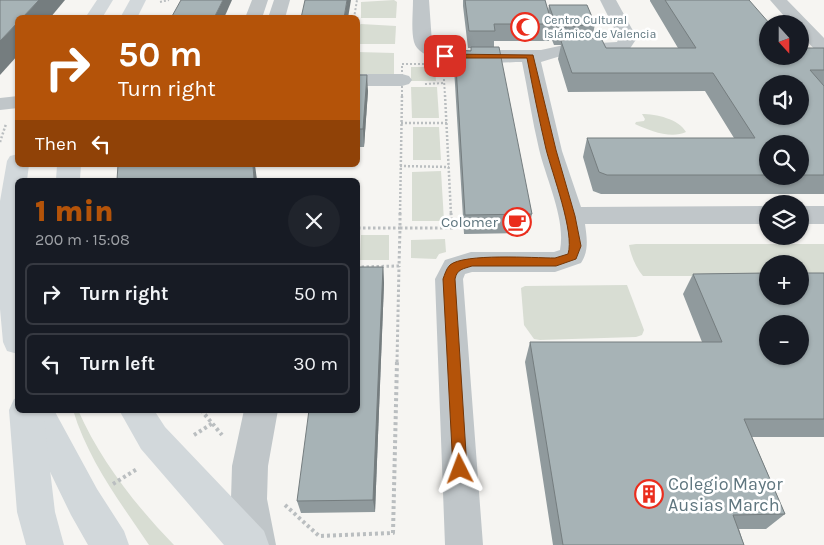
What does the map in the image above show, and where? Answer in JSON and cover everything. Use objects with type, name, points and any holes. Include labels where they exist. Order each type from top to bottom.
[{"type":"main road","points":[[95,15],[105,0]]},
{"type":"main road","points":[[130,15],[138,0]]},
{"type":"main road","points":[[15,183],[7,238],[15,314]]},
{"type":"main road","points":[[26,413],[37,534]]},
{"type":"main road","points":[[39,413],[84,502],[110,545]]},
{"type":"main road","points":[[138,413],[153,438],[250,545]]},
{"type":"street","points":[[254,15],[260,0]]},
{"type":"street","points":[[277,15],[282,0]]},
{"type":"street","points":[[421,0],[423,43],[428,50],[445,56],[530,56],[551,54],[564,50],[606,50],[623,46],[628,38],[608,0]]},
{"type":"street","points":[[778,0],[824,49]]},
{"type":"street","points":[[464,545],[449,279],[455,267],[471,262],[556,262],[572,256],[576,246],[570,216],[551,150],[530,56]]},
{"type":"street","points":[[360,80],[402,80]]},
{"type":"street","points":[[0,91],[15,89]]},
{"type":"street","points":[[0,104],[15,102]]},
{"type":"street","points":[[809,215],[824,214]]},
{"type":"street","points":[[570,216],[759,215]]},
{"type":"street","points":[[257,545],[249,498],[250,466],[260,413]]},
{"type":"path","points":[[354,15],[357,0]]},
{"type":"path","points":[[283,502],[296,517],[319,536],[393,533],[400,228],[402,64],[443,64],[452,228],[400,228],[360,228]]},
{"type":"path","points":[[401,123],[447,123]]},
{"type":"path","points":[[400,166],[449,167]]},
{"type":"path","points":[[360,267],[399,266]]},
{"type":"path","points":[[204,413],[250,466]]},
{"type":"shaded area","points":[[394,0],[397,2],[396,18],[361,18],[361,2]]},
{"type":"shaded area","points":[[360,25],[396,26],[395,44],[360,44]]},
{"type":"shaded area","points":[[360,52],[394,53],[394,75],[360,76]]},
{"type":"shaded area","points":[[411,67],[435,67],[436,81],[411,81]]},
{"type":"shaded area","points":[[411,87],[437,87],[439,118],[412,118]]},
{"type":"shaded area","points":[[642,114],[660,116],[673,121],[683,127],[686,132],[674,135],[667,134],[635,124],[636,122],[644,121],[645,119]]},
{"type":"shaded area","points":[[413,127],[439,127],[441,160],[413,160]]},
{"type":"shaded area","points":[[441,171],[444,221],[412,221],[412,172]]},
{"type":"shaded area","points":[[361,235],[389,235],[389,260],[360,260]]},
{"type":"shaded area","points":[[445,239],[446,252],[439,254],[436,259],[411,258],[411,240]]},
{"type":"shaded area","points":[[824,244],[824,276],[809,276],[809,255],[759,255],[759,276],[643,276],[632,258],[629,245]]},
{"type":"shaded area","points":[[627,285],[644,330],[642,335],[636,337],[540,340],[534,339],[524,325],[521,288],[525,286]]},
{"type":"shaded area","points":[[74,413],[79,413],[97,447],[120,482],[174,545],[149,545],[116,497],[96,463]]},
{"type":"building","points":[[0,0],[39,0],[25,15],[15,15],[15,25],[0,41]]},
{"type":"building","points":[[181,0],[223,0],[216,15],[173,15]]},
{"type":"building","points":[[305,0],[347,0],[344,15],[302,15]]},
{"type":"building","points":[[465,0],[545,0],[552,24],[494,24],[495,31],[469,31]]},
{"type":"building","points":[[665,0],[749,0],[762,15],[759,15],[759,65],[809,65],[809,48],[824,48],[824,70],[810,70],[824,86],[824,175],[809,175],[809,135],[759,135],[759,175],[607,175],[599,172],[587,138],[755,138],[713,73],[572,73],[561,41],[601,38],[606,48],[696,48]]},
{"type":"building","points":[[549,5],[587,5],[595,24],[557,28]]},
{"type":"building","points":[[471,47],[499,47],[532,214],[465,215],[455,50],[471,51]]},
{"type":"building","points":[[360,75],[367,75],[363,129],[360,129]]},
{"type":"building","points":[[118,167],[253,167],[254,178],[117,178]]},
{"type":"building","points":[[360,267],[383,267],[373,500],[297,501],[309,413],[360,413]]},
{"type":"building","points":[[759,273],[759,305],[809,305],[809,273],[824,273],[824,419],[744,419],[785,514],[733,515],[744,545],[563,545],[530,342],[722,342],[693,274]]},
{"type":"place","name":"Centro Cultural Islámico de Valencia","points":[[525,27]]},
{"type":"place","name":"Colomer","points":[[517,222]]},
{"type":"place","name":"Colegio Mayor Ausias March","points":[[649,494]]},
{"type":"route","points":[[445,56],[530,56],[551,150],[570,216],[576,246],[572,256],[556,262],[471,262],[455,267],[451,273],[449,279],[460,469]]}]
